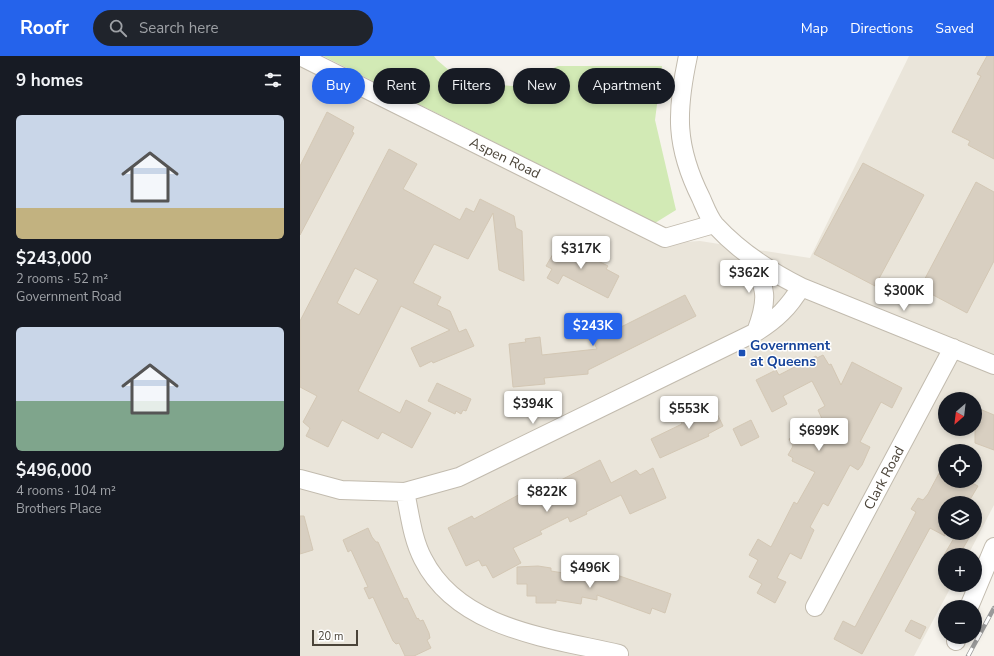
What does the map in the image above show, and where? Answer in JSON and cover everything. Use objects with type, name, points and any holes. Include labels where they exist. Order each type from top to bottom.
[{"type":"street","name":"Aspen Road","points":[[300,56],[666,238],[714,224]]},
{"type":"street","points":[[688,56],[680,93],[681,141],[690,176],[714,224],[747,255],[772,272],[801,287],[994,365]]},
{"type":"street","points":[[747,255],[760,276],[765,296],[763,314],[756,332]]},
{"type":"street","points":[[300,479],[341,490],[405,492],[459,477],[756,332],[774,321],[785,310],[801,287]]},
{"type":"street","name":"Clark Road","points":[[815,607],[953,348]]},
{"type":"street","points":[[405,492],[414,539],[424,560],[439,582],[459,602],[486,617],[515,630],[619,654]]},
{"type":"street","points":[[972,600],[994,547]]},
{"type":"shaded area","points":[[909,56],[994,56],[994,505],[982,528],[982,496],[938,496],[938,540],[976,540],[972,548],[938,548],[938,592],[948,592],[944,600],[938,600],[938,611],[914,656],[300,656],[300,63],[312,69],[312,104],[365,104],[365,96],[373,100],[373,104],[380,104],[655,244],[700,241],[810,258]]},
{"type":"green space","points":[[323,56],[434,56],[446,68],[438,68],[438,104],[505,104],[505,86],[513,86],[513,104],[570,104],[570,68],[554,68],[558,66],[662,66],[662,68],[578,68],[578,104],[657,104],[655,120],[676,210],[655,223],[418,104],[430,104],[430,68],[373,68],[373,81],[365,77],[365,68],[347,68]]},
{"type":"building","points":[[987,56],[994,56],[994,159],[968,145],[970,141],[952,132],[981,76],[977,74]]},
{"type":"building","points":[[327,112],[354,127],[352,132],[354,133],[300,235],[300,166]]},
{"type":"building","points":[[389,149],[417,164],[403,189],[460,220],[466,208],[474,212],[480,199],[514,216],[516,228],[522,231],[524,281],[499,270],[493,213],[468,259],[434,244],[413,283],[441,297],[437,305],[450,311],[459,332],[466,329],[474,346],[433,363],[432,361],[420,367],[411,348],[450,330],[401,306],[358,391],[400,413],[406,400],[431,413],[412,448],[382,432],[378,439],[342,420],[328,447],[306,436],[310,428],[303,422],[317,396],[300,387],[300,321]],"holes":[[[355,268],[378,280],[359,315],[337,303]]]},
{"type":"building","points":[[863,163],[924,195],[875,286],[814,254]]},
{"type":"building","points":[[976,182],[994,192],[994,261],[967,313],[920,288]]},
{"type":"building","points":[[560,242],[608,266],[606,269],[619,276],[608,298],[563,275],[558,284],[547,278],[552,269],[546,266]]},
{"type":"building","points":[[685,295],[696,316],[588,370],[588,374],[544,378],[545,384],[513,387],[509,344],[526,342],[525,339],[540,337],[542,355],[597,349],[593,341]]},
{"type":"building","points":[[823,355],[829,365],[831,364],[841,385],[852,362],[902,388],[892,408],[881,402],[860,442],[870,447],[862,465],[858,470],[850,465],[828,506],[823,503],[810,527],[814,530],[801,559],[790,553],[777,578],[786,582],[775,603],[757,593],[762,584],[749,577],[758,560],[749,555],[758,539],[771,547],[794,502],[797,504],[815,472],[792,461],[793,458],[788,455],[793,446],[789,439],[823,421],[818,410],[825,406],[812,381],[783,396],[787,404],[772,412],[756,380],[776,370],[779,375],[816,356],[817,358]]},
{"type":"building","points":[[437,383],[471,399],[466,411],[463,410],[461,414],[456,411],[455,414],[428,401]]},
{"type":"building","points":[[711,401],[723,426],[708,434],[709,436],[660,458],[651,439],[682,424],[679,417]]},
{"type":"building","points":[[982,410],[994,415],[994,450],[982,446],[982,444],[975,443],[975,436],[982,436]]},
{"type":"building","points":[[751,420],[759,437],[741,446],[733,429]]},
{"type":"building","points":[[600,460],[611,483],[636,470],[640,475],[653,468],[666,498],[630,514],[621,495],[586,512],[587,514],[570,522],[568,517],[540,531],[542,534],[513,548],[521,563],[493,578],[486,565],[482,566],[479,560],[466,566],[448,528],[472,516],[474,519],[535,486],[537,490],[558,479],[559,481]]},
{"type":"building","points":[[938,475],[938,488],[977,488],[972,496],[938,496],[938,532],[930,528],[862,654],[834,639],[843,621],[855,627],[916,512],[911,509],[918,498],[923,500]]},
{"type":"building","points":[[300,516],[304,516],[313,550],[300,554]]},
{"type":"building","points":[[368,528],[372,537],[376,542],[378,542],[404,599],[407,598],[417,619],[418,618],[420,621],[423,620],[429,633],[430,638],[427,640],[431,648],[414,656],[405,656],[399,643],[396,644],[393,641],[373,597],[369,599],[364,588],[368,587],[351,550],[348,552],[343,540]]},
{"type":"building","points":[[953,540],[968,540],[963,548],[948,548]]},
{"type":"building","points":[[538,566],[551,568],[551,571],[588,577],[589,573],[613,577],[614,574],[671,594],[665,613],[652,608],[650,614],[597,595],[597,600],[582,597],[581,604],[556,600],[556,603],[536,603],[536,596],[527,596],[527,584],[517,584],[517,567]]},
{"type":"building","points":[[911,620],[926,627],[920,639],[905,631]]},
{"type":"railway","points":[[968,656],[994,608]]},
{"type":"place","name":"Government at Queens","points":[[742,353]]}]
